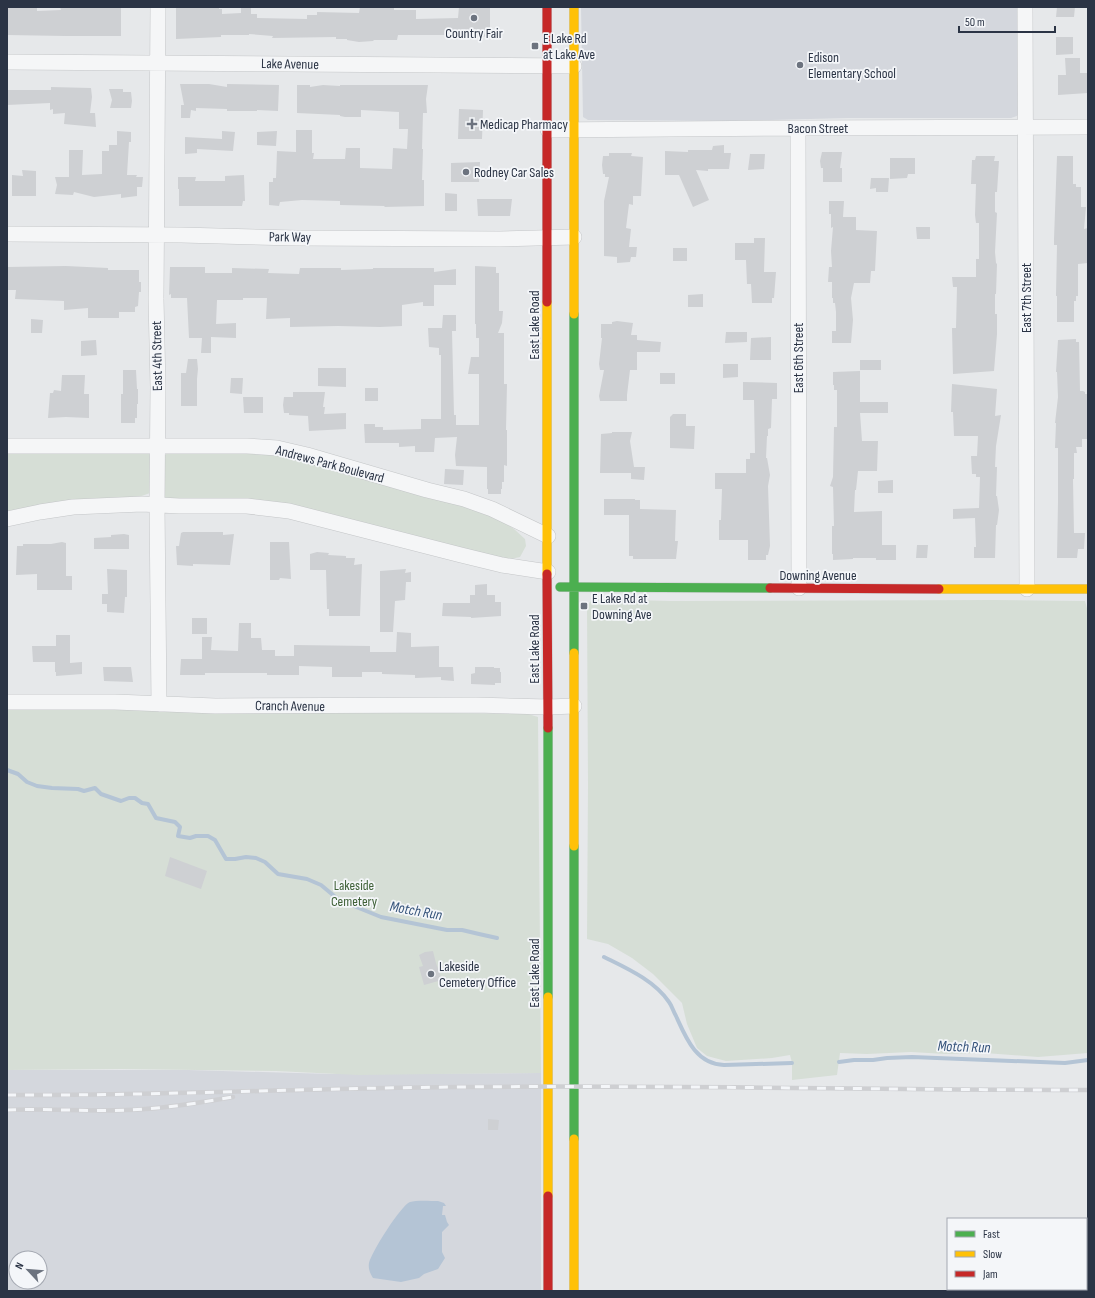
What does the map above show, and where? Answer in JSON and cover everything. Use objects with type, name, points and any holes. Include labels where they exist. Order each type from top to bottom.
[{"type":"main road","name":"East Lake Road","points":[[548,7],[548,1291]]},
{"type":"main road","points":[[574,7],[574,1291]]},
{"type":"main road","name":"Downing Avenue","points":[[548,580],[573,588],[1088,589]]},
{"type":"street","name":"East 4th Street","points":[[158,7],[156,299],[159,704]]},
{"type":"street","name":"East 7th Street","points":[[1025,7],[1027,589]]},
{"type":"street","name":"Lake Avenue","points":[[7,62],[574,66]]},
{"type":"street","name":"East 6th Street","points":[[798,128],[799,588]]},
{"type":"street","name":"Bacon Street","points":[[548,130],[1088,128]]},
{"type":"street","name":"Park Way","points":[[7,234],[296,238],[548,239],[574,237]]},
{"type":"street","name":"Andrews Park Boulevard","points":[[7,446],[247,446],[276,448],[307,455],[427,490],[464,499],[492,509],[548,536]]},
{"type":"street","points":[[7,519],[72,507],[142,504],[247,506],[289,511],[502,565],[548,580]]},
{"type":"street","name":"Cranch Avenue","points":[[7,702],[114,702],[215,706],[574,706]]},
{"type":"shaded area","name":"Edison Elementary School","points":[[581,7],[1019,7],[1019,113],[1017,116],[1011,118],[848,118],[731,121],[588,120],[583,117]]},
{"type":"shaded area","points":[[7,1070],[188,1070],[332,1074],[541,1073],[541,1291],[7,1291]]},
{"type":"green space","points":[[7,451],[149,453],[151,460],[150,493],[136,498],[7,513]]},
{"type":"green space","points":[[170,451],[274,454],[488,511],[514,529],[525,539],[526,546],[520,557],[511,559],[496,557],[428,541],[165,498],[164,456]]},
{"type":"green space","points":[[593,599],[670,601],[1085,601],[1088,612],[1088,1053],[1038,1057],[985,1053],[840,1053],[837,1075],[792,1080],[792,1063],[790,1055],[772,1058],[726,1061],[707,1056],[697,1048],[687,1024],[682,1003],[653,974],[632,958],[608,944],[587,939],[587,605]]},
{"type":"green space","name":"Lakeside Cemetery","points":[[60,708],[528,714],[538,717],[541,1073],[358,1075],[276,1071],[121,1069],[7,1070],[7,710]]},
{"type":"water","points":[[438,1201],[444,1203],[446,1206],[443,1206],[442,1215],[445,1215],[449,1225],[442,1232],[442,1252],[445,1258],[438,1269],[424,1274],[419,1278],[401,1282],[373,1278],[369,1267],[371,1258],[400,1211],[410,1202]]},
{"type":"building","points":[[60,7],[121,7],[121,36],[7,35],[7,8],[37,8],[37,11],[61,10]]},
{"type":"building","points":[[176,7],[219,7],[219,9],[222,9],[222,14],[241,13],[241,7],[251,7],[251,14],[257,14],[257,18],[307,19],[307,15],[317,15],[317,12],[359,13],[360,7],[394,7],[394,10],[416,10],[416,19],[458,18],[459,7],[490,7],[490,37],[398,35],[397,40],[374,40],[359,42],[347,39],[336,39],[336,37],[272,38],[273,36],[249,34],[176,39]]},
{"type":"building","points":[[1057,7],[1075,7],[1074,17],[1056,17]]},
{"type":"building","points":[[1056,37],[1073,37],[1073,54],[1056,55]]},
{"type":"building","points":[[1065,58],[1080,58],[1080,73],[1088,73],[1088,93],[1058,95],[1058,75],[1066,75]]},
{"type":"building","points":[[180,84],[209,84],[227,87],[227,84],[279,85],[278,111],[227,111],[227,109],[196,108],[196,111],[191,110],[190,118],[181,118],[181,105],[184,105]]},
{"type":"building","points":[[297,85],[310,85],[310,87],[323,85],[428,85],[426,99],[427,113],[423,113],[422,180],[424,180],[424,206],[384,207],[385,206],[340,205],[340,201],[302,200],[280,202],[279,206],[269,205],[269,182],[273,182],[273,178],[276,178],[277,151],[296,152],[296,130],[312,130],[312,153],[314,153],[313,159],[345,159],[346,148],[360,148],[360,168],[392,169],[393,148],[407,149],[408,129],[399,129],[399,112],[361,110],[361,117],[297,113]]},
{"type":"building","points":[[51,87],[91,88],[92,97],[90,113],[95,113],[96,127],[64,124],[65,113],[53,114],[53,109],[50,110],[50,103],[7,105],[7,90],[51,90]]},
{"type":"building","points":[[109,89],[123,89],[123,92],[131,92],[131,108],[110,108],[112,100]]},
{"type":"building","points":[[459,109],[483,110],[482,139],[458,139]]},
{"type":"building","points":[[117,131],[131,132],[127,175],[137,175],[136,177],[143,177],[142,187],[137,187],[137,196],[121,198],[121,194],[94,197],[74,192],[73,195],[55,194],[57,185],[55,177],[69,177],[69,150],[83,150],[82,175],[102,174],[102,151],[109,151],[109,145],[117,145]]},
{"type":"building","points":[[222,131],[235,132],[233,151],[197,149],[197,153],[185,154],[185,137],[222,139]]},
{"type":"building","points":[[277,131],[276,146],[257,145],[257,132]]},
{"type":"building","points":[[724,145],[724,153],[731,153],[729,169],[708,169],[708,171],[696,170],[709,200],[693,207],[679,175],[665,175],[665,151],[688,152],[688,150],[712,150],[713,146]]},
{"type":"building","points":[[822,152],[842,152],[840,168],[842,168],[842,182],[823,182],[823,168],[821,168],[820,161]]},
{"type":"building","points":[[609,153],[632,153],[631,156],[643,157],[641,196],[633,196],[633,205],[629,204],[626,228],[631,229],[629,247],[637,247],[636,257],[631,257],[630,262],[617,263],[617,257],[604,256],[604,201],[609,177],[605,177],[605,174],[603,174],[602,165],[603,156],[609,156]]},
{"type":"building","points":[[750,154],[765,154],[764,169],[748,170]]},
{"type":"building","points":[[976,156],[995,156],[994,161],[999,161],[997,192],[995,192],[995,212],[997,213],[995,252],[997,264],[995,314],[997,314],[997,334],[994,371],[953,374],[952,328],[956,328],[957,287],[953,287],[952,277],[976,277],[976,259],[979,259],[979,223],[976,223],[975,215],[976,184],[971,184],[972,160],[975,160]]},
{"type":"building","points":[[1057,156],[1073,156],[1073,184],[1076,184],[1076,187],[1081,187],[1081,207],[1086,207],[1084,229],[1088,228],[1088,263],[1078,264],[1078,296],[1076,296],[1076,301],[1074,301],[1074,322],[1057,322],[1057,245],[1054,245],[1054,239]]},
{"type":"building","points":[[890,158],[915,158],[915,174],[908,174],[907,178],[890,179]]},
{"type":"building","points":[[480,162],[479,182],[451,182],[451,163]]},
{"type":"building","points":[[22,170],[36,171],[36,196],[12,196],[12,175],[23,176]]},
{"type":"building","points":[[244,175],[245,201],[243,201],[242,206],[179,206],[178,177],[196,177],[195,181],[225,181],[225,176]]},
{"type":"building","points":[[871,178],[889,178],[888,192],[876,192],[876,188],[870,189]]},
{"type":"building","points":[[445,193],[457,194],[457,211],[445,211]]},
{"type":"building","points":[[477,199],[512,199],[510,216],[478,216]]},
{"type":"building","points":[[829,201],[844,201],[843,217],[856,217],[856,230],[877,231],[875,271],[871,271],[870,283],[854,283],[851,298],[853,320],[851,343],[832,343],[832,331],[836,331],[836,312],[835,303],[833,303],[832,298],[832,282],[828,282],[829,267],[832,267],[831,251],[833,227],[831,228]]},
{"type":"building","points":[[916,227],[930,227],[930,239],[917,239]]},
{"type":"building","points":[[754,238],[765,238],[764,272],[776,272],[774,298],[772,298],[772,303],[752,303],[751,284],[747,284],[746,260],[735,260],[735,243],[754,243]]},
{"type":"building","points":[[673,248],[687,248],[687,261],[673,261]]},
{"type":"building","points":[[66,266],[108,268],[108,270],[139,270],[141,292],[139,292],[138,306],[135,307],[135,312],[119,312],[119,318],[88,318],[88,308],[64,310],[64,301],[15,299],[16,290],[7,290],[7,267]]},
{"type":"building","points":[[475,266],[496,267],[496,273],[499,273],[499,311],[503,311],[502,323],[498,333],[504,333],[504,384],[507,384],[507,466],[504,465],[504,482],[502,482],[501,494],[488,494],[487,467],[456,466],[455,455],[457,437],[435,438],[434,452],[415,452],[415,446],[399,447],[399,443],[365,443],[364,424],[375,424],[375,427],[383,427],[383,430],[421,429],[421,419],[441,419],[441,355],[439,355],[439,348],[429,347],[428,328],[442,328],[443,315],[456,315],[456,331],[452,331],[454,415],[456,415],[456,425],[479,425],[479,374],[468,374],[471,357],[479,357],[479,338],[476,338],[475,324]]},
{"type":"building","points":[[170,267],[205,267],[205,273],[232,273],[232,268],[269,269],[268,273],[299,274],[300,268],[341,268],[341,270],[373,268],[434,268],[434,272],[456,269],[456,285],[434,285],[434,306],[423,306],[423,302],[402,305],[402,326],[290,327],[290,318],[266,319],[267,298],[217,300],[216,324],[236,323],[236,338],[211,337],[211,353],[201,353],[202,338],[189,338],[187,298],[171,298],[171,294],[169,295]]},
{"type":"building","points":[[703,294],[703,307],[688,307],[688,295]]},
{"type":"building","points":[[31,319],[43,320],[42,333],[31,333]]},
{"type":"building","points":[[617,321],[633,323],[631,335],[637,335],[637,340],[661,342],[660,352],[637,352],[637,370],[630,370],[627,401],[600,401],[599,396],[604,370],[600,370],[599,364],[602,338],[601,324],[612,324],[612,322]]},
{"type":"building","points":[[726,332],[747,332],[747,342],[725,343]]},
{"type":"building","points":[[771,337],[771,360],[750,360],[751,338]]},
{"type":"building","points":[[1076,339],[1076,342],[1079,342],[1080,391],[1088,394],[1088,439],[1082,439],[1082,447],[1076,447],[1077,453],[1074,453],[1073,479],[1074,533],[1085,533],[1084,549],[1078,549],[1077,558],[1057,558],[1058,448],[1055,448],[1055,423],[1058,397],[1056,372],[1058,340]]},
{"type":"building","points":[[96,340],[97,355],[81,356],[81,341]]},
{"type":"building","points":[[188,359],[197,359],[197,406],[181,406],[181,373],[186,373]]},
{"type":"building","points":[[860,360],[881,360],[881,370],[860,370]]},
{"type":"building","points":[[723,364],[738,364],[738,377],[723,378]]},
{"type":"building","points":[[318,368],[346,368],[346,387],[318,386]]},
{"type":"building","points":[[123,370],[136,370],[138,404],[135,423],[121,423]]},
{"type":"building","points":[[860,371],[860,402],[888,402],[888,413],[860,413],[862,441],[878,441],[877,471],[858,471],[854,512],[882,511],[882,545],[896,545],[896,560],[853,558],[833,560],[833,487],[830,486],[833,477],[834,427],[837,427],[837,390],[834,390],[833,372]]},
{"type":"building","points":[[660,373],[675,373],[675,384],[660,384]]},
{"type":"building","points":[[62,375],[85,375],[84,394],[89,394],[89,418],[48,418],[50,393],[53,393],[54,390],[61,391]]},
{"type":"building","points":[[231,378],[243,378],[242,394],[230,393]]},
{"type":"building","points":[[743,382],[777,383],[777,399],[772,399],[771,428],[768,429],[767,436],[766,458],[770,475],[768,486],[770,546],[768,555],[766,555],[766,560],[748,560],[748,540],[719,540],[722,489],[715,489],[715,473],[746,473],[746,459],[750,459],[750,453],[755,453],[754,400],[743,400]]},
{"type":"building","points":[[952,384],[997,389],[995,416],[1001,415],[996,446],[995,467],[997,467],[996,496],[999,510],[996,525],[995,558],[974,558],[974,547],[976,547],[975,518],[953,519],[953,509],[979,508],[980,477],[976,477],[976,474],[972,474],[971,456],[977,456],[978,436],[954,436],[953,412],[951,412]]},
{"type":"building","points":[[365,388],[378,388],[378,401],[365,401]]},
{"type":"building","points":[[293,392],[325,392],[323,407],[325,407],[324,414],[346,413],[346,429],[309,431],[308,416],[289,415],[289,413],[284,413],[284,397],[293,397]]},
{"type":"building","points":[[243,397],[263,397],[263,413],[244,413]]},
{"type":"building","points":[[673,414],[686,414],[686,426],[695,426],[694,449],[670,448],[670,417]]},
{"type":"building","points":[[612,432],[632,432],[630,441],[634,467],[645,467],[644,480],[631,479],[631,473],[600,473],[601,434]]},
{"type":"building","points":[[445,469],[464,470],[463,485],[444,484]]},
{"type":"building","points":[[893,480],[893,493],[878,493],[878,481]]},
{"type":"building","points":[[604,499],[635,499],[640,500],[640,509],[676,510],[675,541],[678,541],[676,559],[633,559],[633,556],[629,556],[629,515],[604,515]]},
{"type":"building","points":[[223,532],[223,535],[234,534],[230,565],[177,565],[176,546],[179,546],[181,533]]},
{"type":"building","points":[[111,535],[129,535],[129,549],[94,549],[94,538],[111,537]]},
{"type":"building","points":[[62,542],[66,543],[66,576],[72,576],[72,590],[37,590],[37,574],[16,575],[17,546],[23,546],[23,544],[51,544]]},
{"type":"building","points":[[270,542],[289,542],[291,579],[280,578],[279,580],[270,580]]},
{"type":"building","points":[[917,545],[928,545],[927,558],[916,558]]},
{"type":"building","points":[[317,552],[329,553],[328,555],[346,556],[346,558],[355,558],[354,565],[362,564],[360,616],[329,616],[329,609],[327,609],[326,570],[310,570],[310,554]]},
{"type":"building","points":[[107,569],[127,570],[127,597],[125,597],[124,613],[107,612],[107,604],[102,604],[102,594],[108,594]]},
{"type":"building","points":[[406,569],[405,573],[411,572],[411,582],[406,582],[405,600],[395,601],[393,632],[380,632],[380,571]]},
{"type":"building","points":[[487,584],[487,595],[495,595],[495,602],[501,602],[501,616],[471,618],[442,616],[443,603],[470,603],[470,595],[475,595],[475,585]]},
{"type":"building","points":[[192,618],[207,618],[207,634],[192,634]]},
{"type":"building","points":[[239,623],[251,623],[251,638],[261,638],[262,650],[275,650],[275,656],[294,656],[294,645],[370,646],[370,652],[396,652],[397,632],[411,633],[411,647],[439,646],[439,667],[453,667],[454,681],[441,680],[441,677],[415,678],[415,675],[382,674],[382,672],[362,672],[362,677],[332,677],[332,667],[299,666],[299,675],[267,675],[267,673],[205,673],[205,675],[180,675],[181,659],[202,659],[202,637],[212,637],[211,650],[238,651]]},
{"type":"building","points":[[56,635],[70,635],[70,663],[82,662],[82,674],[56,676],[55,662],[33,662],[32,646],[56,646]]},
{"type":"building","points":[[103,667],[131,667],[133,682],[104,681]]},
{"type":"building","points":[[475,667],[500,668],[501,683],[495,683],[495,685],[471,684],[471,674],[475,673]]},
{"type":"building","points":[[170,857],[207,871],[201,889],[165,876]]},
{"type":"building","name":"Lakeside Cemetery Office","points":[[433,951],[442,980],[424,985],[419,967],[423,966],[419,955],[425,952]]},
{"type":"building","points":[[488,1119],[499,1120],[498,1130],[488,1130]]},
{"type":"waterway","name":"Motch Run","points":[[7,770],[18,774],[27,782],[37,786],[78,789],[84,791],[95,788],[101,794],[121,801],[129,798],[135,798],[142,803],[148,804],[156,818],[175,822],[180,827],[178,836],[190,838],[196,836],[208,836],[215,840],[226,859],[246,857],[256,858],[265,862],[278,874],[307,879],[321,885],[339,900],[381,917],[447,930],[462,930],[497,938]]},
{"type":"waterway","name":"Motch Run","points":[[604,957],[639,975],[663,994],[671,1005],[688,1041],[699,1055],[706,1060],[714,1064],[724,1065],[792,1063]]},
{"type":"waterway","name":"Motch Run","points":[[839,1062],[912,1057],[1065,1063],[1088,1060]]},
{"type":"railway","points":[[7,1095],[537,1087],[1088,1090]]},
{"type":"railway","points":[[7,1110],[128,1110],[178,1106],[233,1097]]},
{"type":"traffic: fast","points":[[574,314],[574,653]]},
{"type":"traffic: fast","points":[[560,587],[770,588]]},
{"type":"traffic: fast","points":[[548,728],[548,997]]},
{"type":"traffic: fast","points":[[574,846],[574,1139]]},
{"type":"traffic: slow","points":[[574,7],[574,314]]},
{"type":"traffic: slow","points":[[547,302],[547,574]]},
{"type":"traffic: slow","points":[[939,589],[1088,589]]},
{"type":"traffic: slow","points":[[574,653],[574,846]]},
{"type":"traffic: slow","points":[[548,997],[548,1196]]},
{"type":"traffic: slow","points":[[574,1139],[574,1291]]},
{"type":"traffic: jam","points":[[547,7],[547,302]]},
{"type":"traffic: jam","points":[[547,574],[548,728]]},
{"type":"traffic: jam","points":[[770,588],[939,589]]},
{"type":"traffic: jam","points":[[548,1196],[548,1291]]},
{"type":"place","name":"Country Fair","points":[[474,18]]},
{"type":"place","name":"E Lake Rd at Lake Ave","points":[[535,46]]},
{"type":"place","name":"Edison Elementary School","points":[[800,65]]},
{"type":"place","name":"Medicap Pharmacy","points":[[472,124]]},
{"type":"place","name":"Rodney Car Sales","points":[[466,172]]},
{"type":"place","name":"E Lake Rd at Downing Ave","points":[[584,606]]},
{"type":"place","name":"Lakeside Cemetery Office","points":[[431,974]]}]
